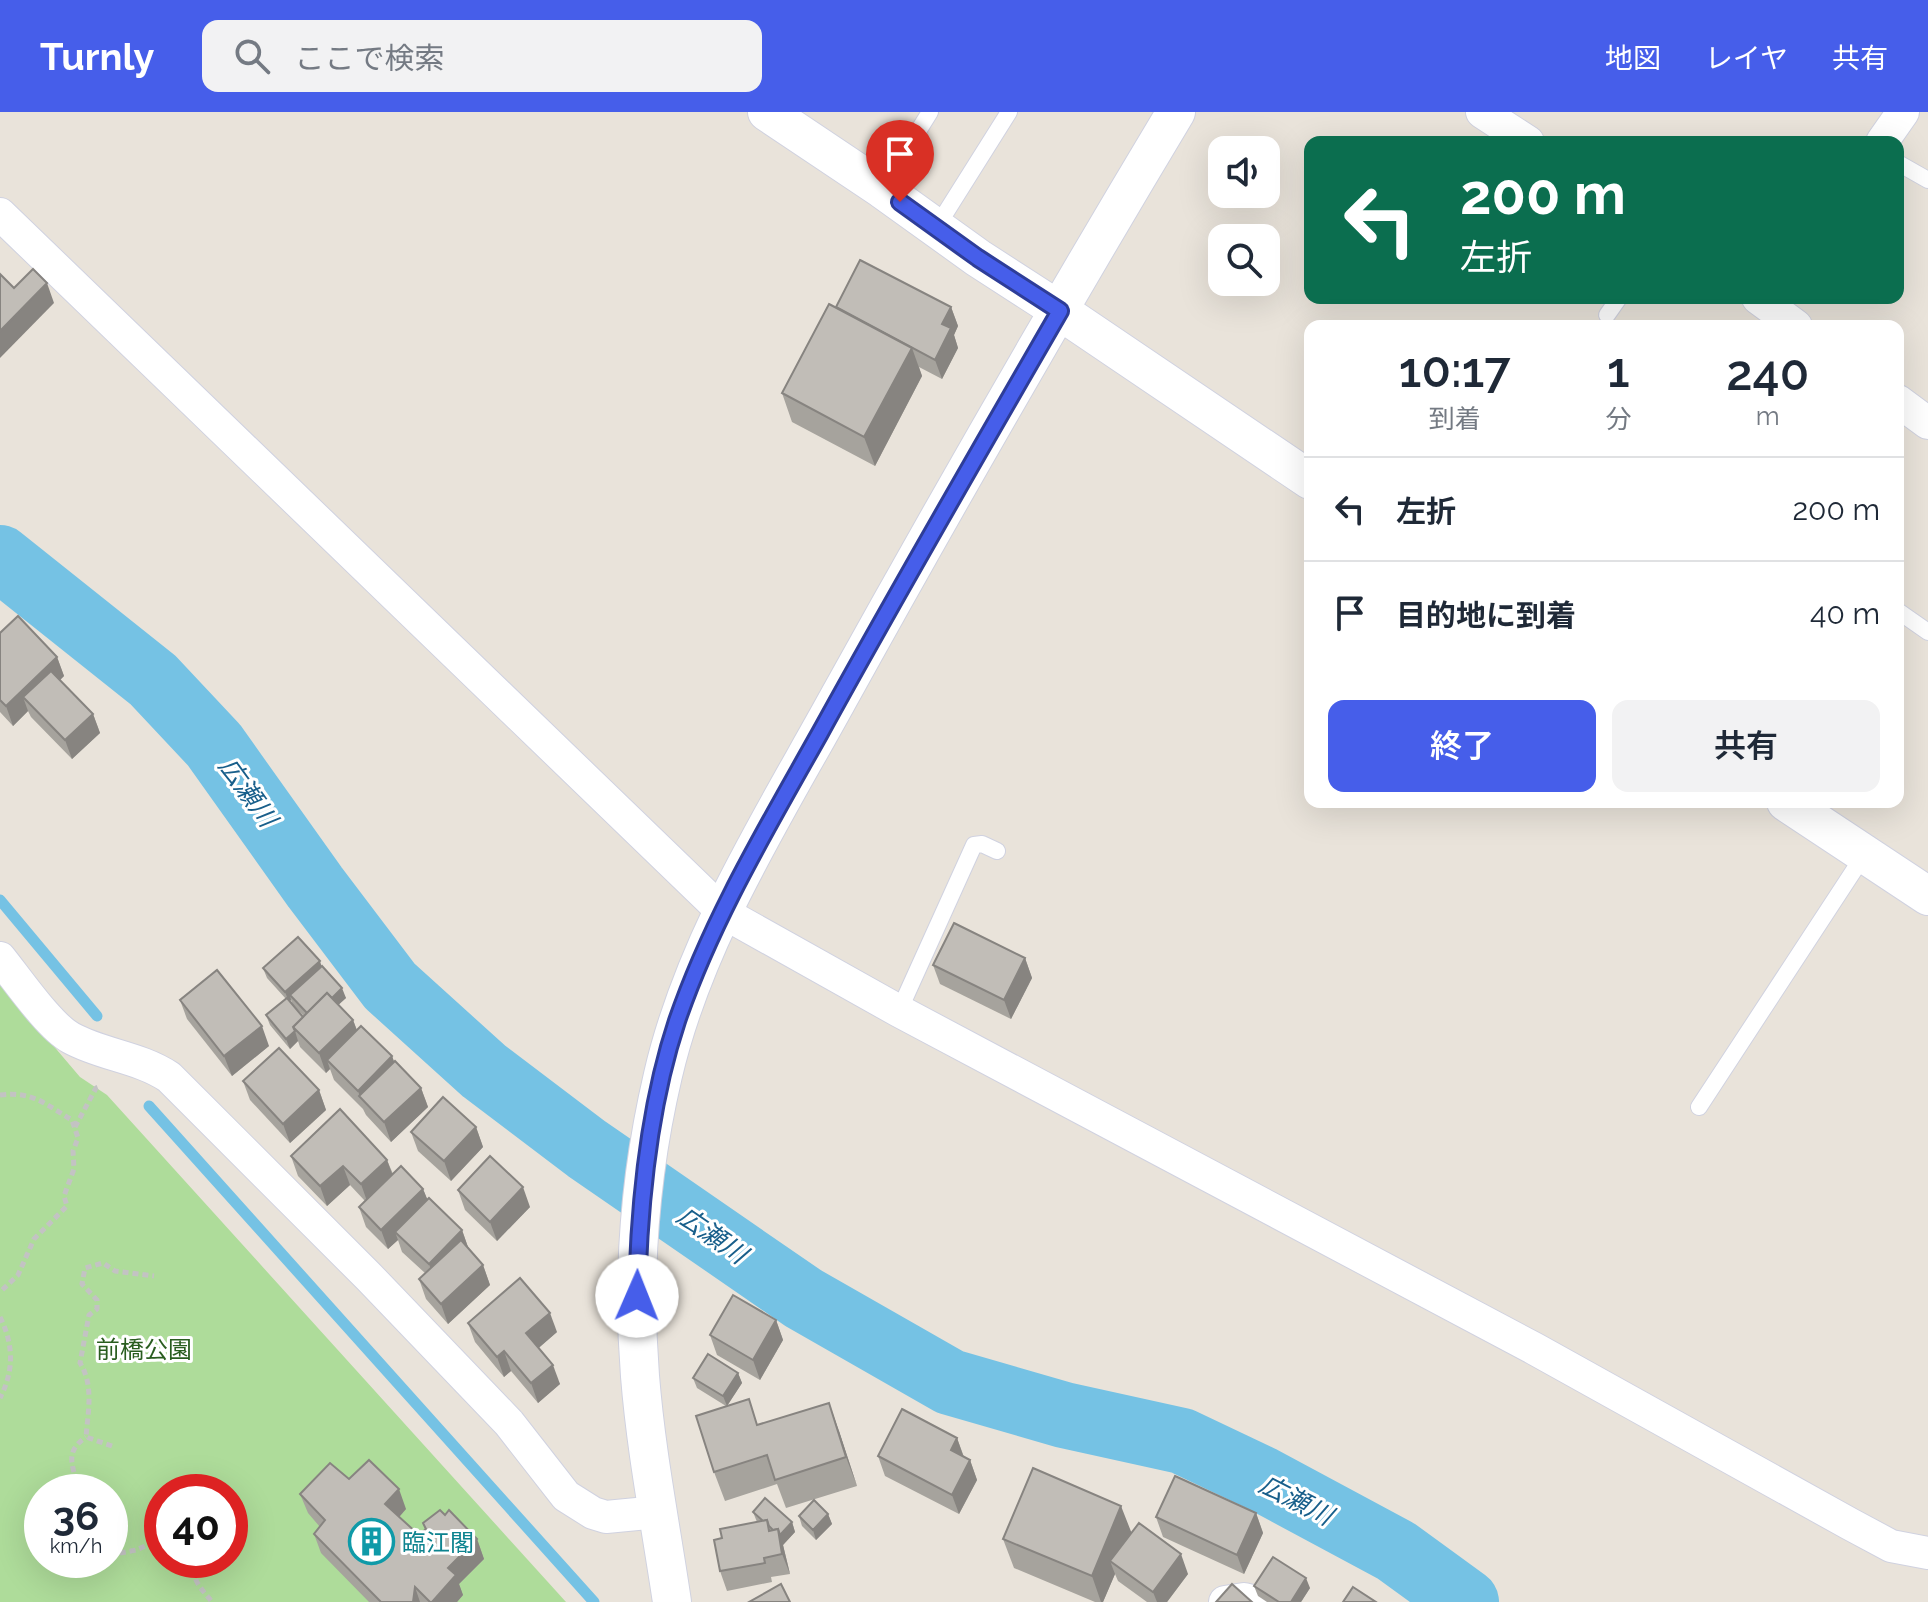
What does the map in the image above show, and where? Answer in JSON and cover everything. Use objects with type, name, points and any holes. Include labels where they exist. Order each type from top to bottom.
[{"type":"street","points":[[767,112],[1304,476]]},
{"type":"street","points":[[672,1602],[648,1453],[640,1374],[638,1249],[652,1131],[677,1022],[741,876],[878,628],[1176,112]]},
{"type":"street","points":[[1482,112],[1519,136]]},
{"type":"street","points":[[1886,136],[1903,112]]},
{"type":"street","points":[[0,214],[724,913],[899,1011],[1521,1341],[1891,1546],[1928,1553]]},
{"type":"street","points":[[1771,304],[1789,320]]},
{"type":"street","points":[[1904,405],[1928,423]]},
{"type":"street","points":[[1795,808],[1928,896]]},
{"type":"street","points":[[0,958],[61,1032],[87,1045],[155,1067],[169,1077],[369,1277],[509,1423],[566,1496],[581,1507],[606,1517],[658,1512]]},
{"type":"street","points":[[1225,1602],[1244,1599],[1256,1602]]},
{"type":"lane","points":[[882,189],[930,112]]},
{"type":"lane","points":[[936,228],[1009,112]]},
{"type":"lane","points":[[1904,166],[1928,180]]},
{"type":"lane","points":[[1607,315],[1615,304]]},
{"type":"lane","points":[[1904,615],[1928,632]]},
{"type":"lane","points":[[899,1011],[974,845],[982,844],[997,851]]},
{"type":"lane","points":[[1699,1107],[1864,855]]},
{"type":"path","points":[[74,1128],[96,1088]]},
{"type":"path","points":[[0,1095],[24,1093],[72,1120],[78,1138],[73,1151],[74,1169],[64,1196],[67,1206],[34,1239],[18,1275],[0,1292]]},
{"type":"path","points":[[73,1474],[72,1455],[76,1445],[86,1437],[89,1387],[87,1374],[80,1363],[89,1315],[97,1309],[97,1300],[82,1284],[85,1268],[103,1263],[115,1271],[154,1276]]},
{"type":"path","points":[[0,1317],[13,1359],[8,1383],[0,1398]]},
{"type":"path","points":[[86,1437],[112,1446]]},
{"type":"path","points":[[195,1578],[212,1602]]},
{"type":"green space","name":"前橋公園","points":[[0,983],[80,1077],[107,1095],[566,1602],[0,1602]]},
{"type":"building","points":[[860,260],[951,307],[942,324],[951,328],[935,360],[836,307]]},
{"type":"building","points":[[33,269],[47,283],[0,331],[0,274],[14,288]]},
{"type":"building","points":[[829,304],[912,348],[864,437],[782,393]]},
{"type":"building","points":[[18,616],[57,657],[6,706],[0,700],[0,633]]},
{"type":"building","points":[[51,671],[93,714],[65,740],[23,697]]},
{"type":"building","points":[[954,923],[1025,958],[1004,1000],[933,965]]},
{"type":"building","points":[[298,937],[320,961],[285,992],[263,968]]},
{"type":"building","points":[[322,966],[342,988],[332,998],[327,993],[307,1013],[290,995]]},
{"type":"building","points":[[217,970],[262,1026],[224,1056],[180,1000]]},
{"type":"building","points":[[327,993],[353,1020],[319,1053],[293,1027]]},
{"type":"building","points":[[287,998],[303,1017],[286,1039],[266,1015]]},
{"type":"building","points":[[361,1026],[392,1056],[358,1091],[327,1060]]},
{"type":"building","points":[[279,1048],[319,1090],[283,1124],[243,1081]]},
{"type":"building","points":[[395,1061],[421,1088],[384,1122],[359,1096]]},
{"type":"building","points":[[443,1097],[476,1127],[444,1161],[411,1132]]},
{"type":"building","points":[[340,1109],[387,1160],[361,1184],[343,1166],[320,1186],[291,1156]]},
{"type":"building","points":[[490,1156],[523,1187],[490,1222],[458,1190]]},
{"type":"building","points":[[401,1166],[423,1189],[381,1230],[359,1207]]},
{"type":"building","points":[[429,1198],[462,1230],[429,1264],[395,1232]]},
{"type":"building","points":[[461,1240],[483,1265],[441,1304],[419,1279]]},
{"type":"building","points":[[520,1278],[550,1313],[526,1333],[553,1365],[531,1383],[504,1351],[497,1357],[468,1323]]},
{"type":"building","points":[[733,1295],[776,1320],[753,1360],[710,1335]]},
{"type":"building","points":[[708,1354],[738,1373],[723,1396],[693,1378]]},
{"type":"building","points":[[749,1399],[757,1425],[829,1403],[846,1457],[775,1480],[767,1455],[714,1472],[696,1416]]},
{"type":"building","points":[[902,1409],[957,1438],[951,1450],[970,1460],[952,1495],[878,1456]]},
{"type":"building","name":"臨江閣","points":[[369,1460],[399,1489],[385,1504],[419,1535],[426,1529],[423,1523],[440,1510],[445,1515],[449,1510],[477,1539],[448,1568],[456,1575],[432,1602],[415,1587],[413,1602],[381,1602],[314,1534],[325,1520],[300,1494],[330,1463],[349,1479]]},
{"type":"building","points":[[1033,1468],[1121,1506],[1092,1576],[1003,1539]]},
{"type":"building","points":[[1175,1476],[1256,1513],[1237,1555],[1156,1517]]},
{"type":"building","points":[[765,1498],[792,1522],[780,1535],[778,1529],[773,1530],[767,1520],[763,1521],[753,1512]]},
{"type":"building","points":[[814,1500],[828,1514],[813,1530],[799,1516]]},
{"type":"building","points":[[767,1520],[769,1531],[778,1529],[782,1554],[764,1558],[765,1563],[720,1571],[714,1540],[722,1538],[720,1529]]},
{"type":"building","points":[[1139,1523],[1181,1554],[1153,1592],[1110,1561]]},
{"type":"building","points":[[1273,1557],[1306,1578],[1291,1602],[1279,1602],[1254,1586]]},
{"type":"building","points":[[781,1584],[790,1602],[749,1602]]},
{"type":"building","points":[[1232,1584],[1252,1602],[1216,1602]]},
{"type":"building","points":[[1353,1587],[1376,1602],[1343,1602]]},
{"type":"waterway","name":"広瀬川","points":[[0,558],[153,680],[214,745],[390,986],[484,1071],[587,1149],[803,1298],[950,1382],[1064,1415],[1182,1441],[1262,1479],[1396,1551],[1466,1602]]},
{"type":"waterway","points":[[0,900],[97,1016]]},
{"type":"waterway","points":[[149,1106],[594,1602]]},
{"type":"place","name":"臨江閣","points":[[371,1542]]},
{"type":"route","points":[[637,1296],[642,1207],[662,1077],[677,1022],[698,969],[741,876],[848,681],[1060,311],[900,202]]}]
